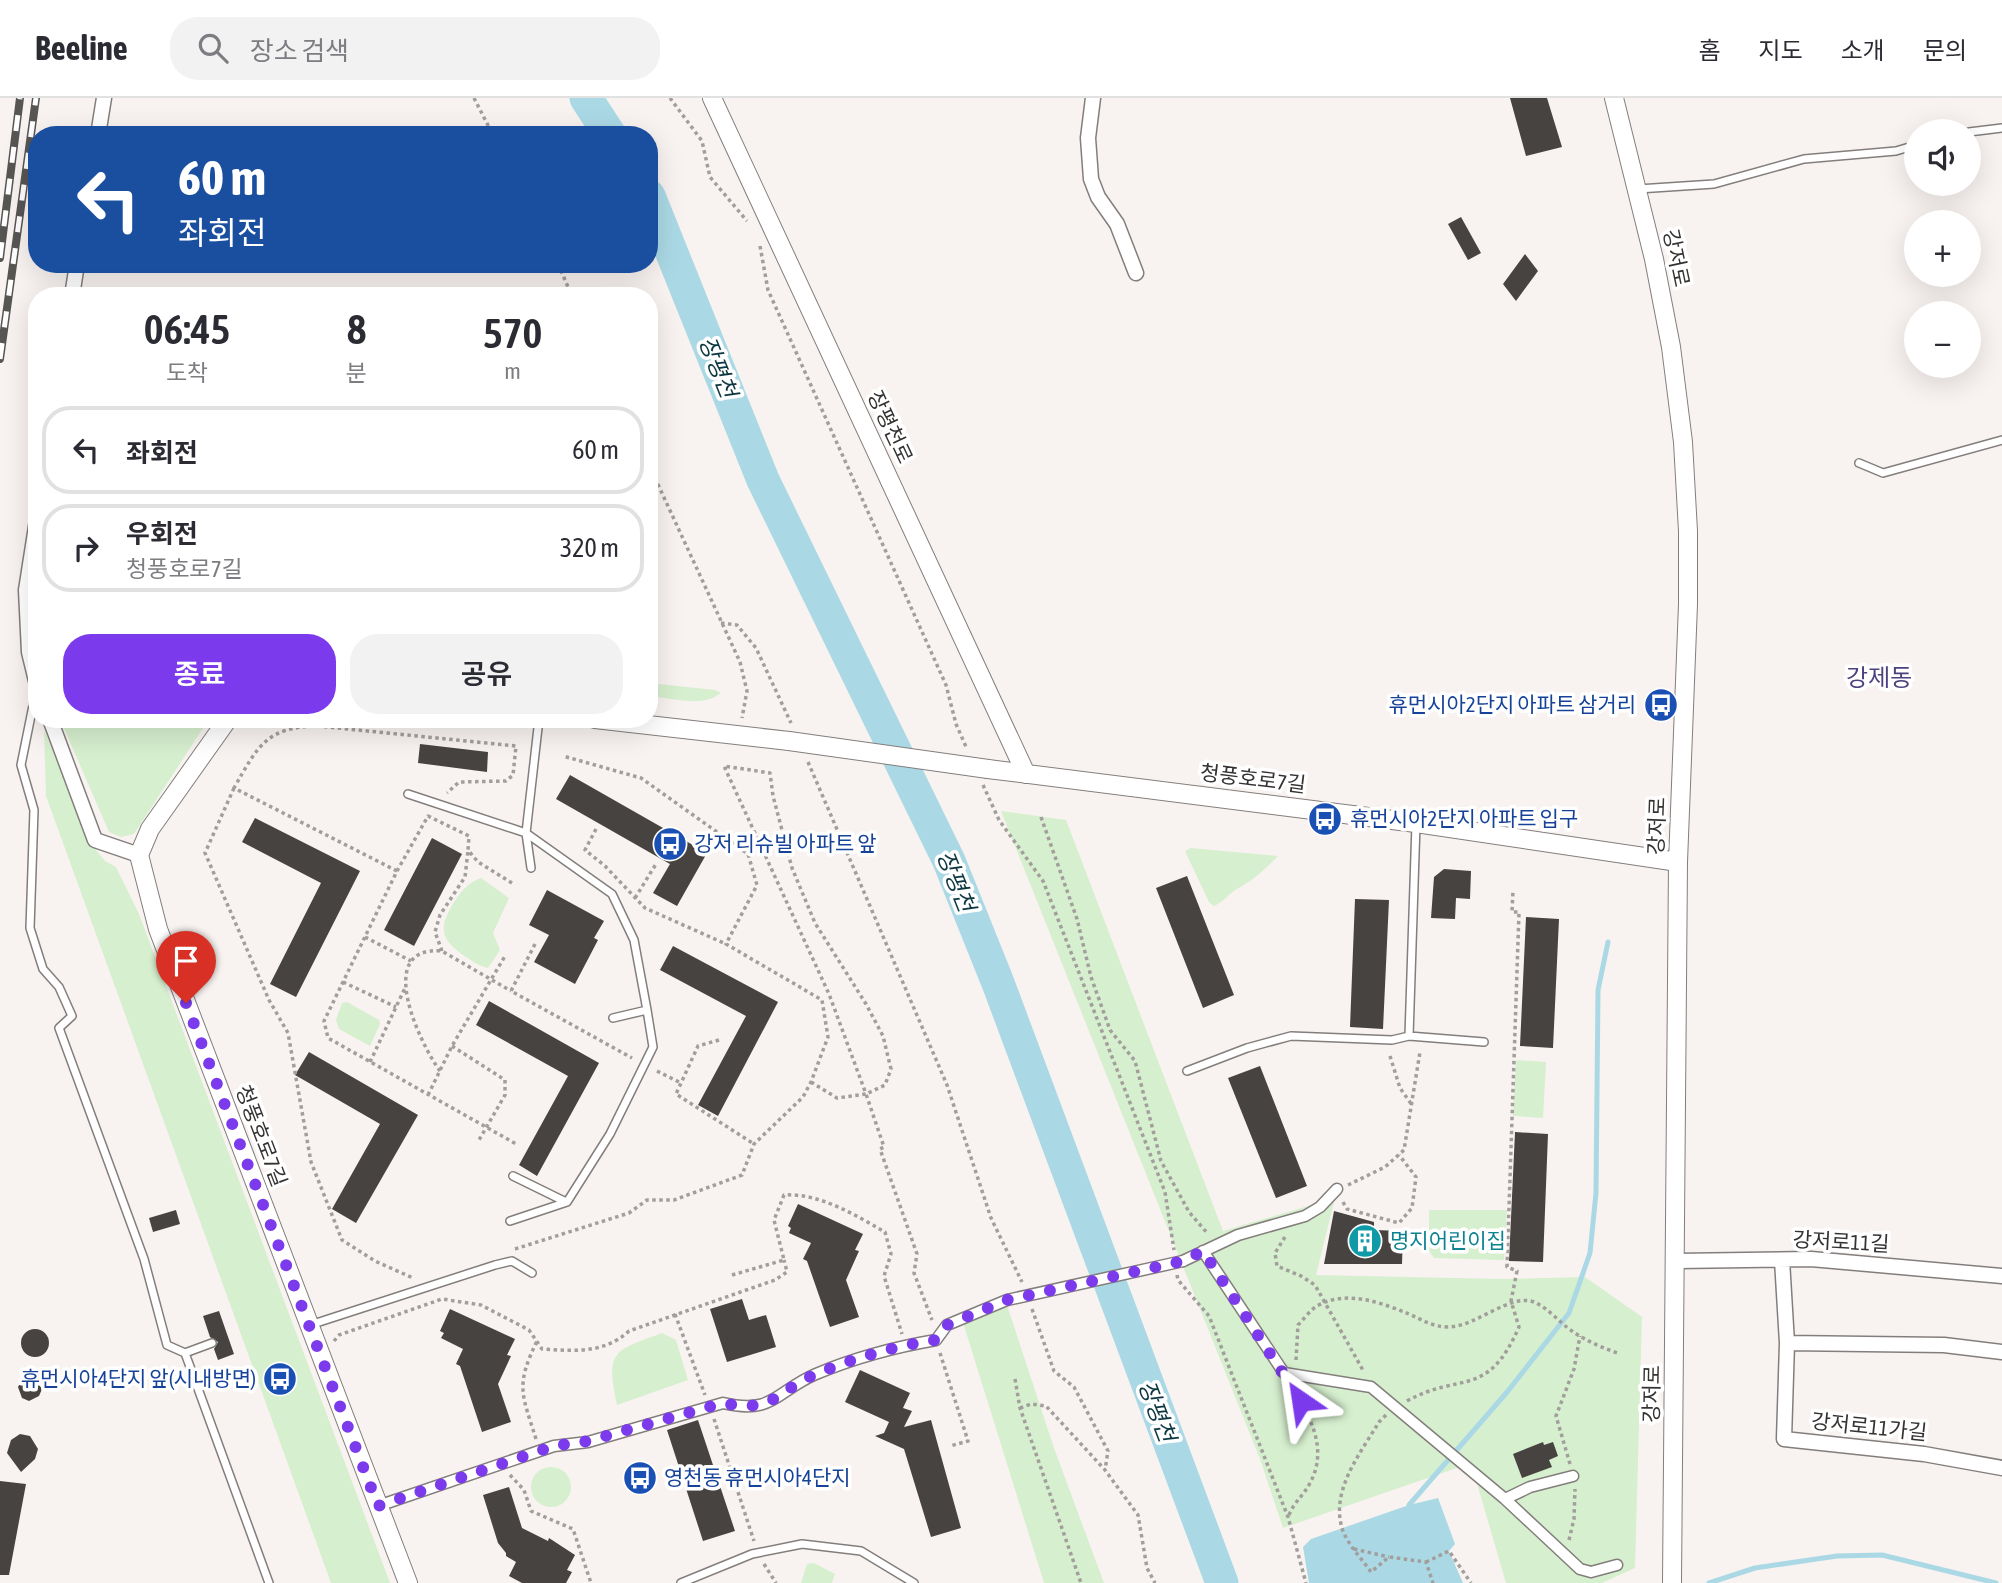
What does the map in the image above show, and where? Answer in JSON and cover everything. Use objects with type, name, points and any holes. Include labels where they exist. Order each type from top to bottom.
[{"type":"street","points":[[99,126],[103,98]]},
{"type":"street","name":"장평천로","points":[[712,98],[1026,775]]},
{"type":"street","points":[[1093,98],[1088,138],[1091,179],[1098,197],[1117,224],[1136,273]]},
{"type":"street","name":"강저로","points":[[1614,98],[1637,189],[1671,347],[1683,442],[1688,604],[1678,862],[1677,1261],[1672,1583]]},
{"type":"street","points":[[28,577],[28,631]]},
{"type":"street","points":[[658,726],[738,736],[790,732]]},
{"type":"street","points":[[53,728],[95,840],[139,855],[150,829],[223,728]]},
{"type":"street","name":"청풍호로7길","points":[[790,732],[981,771],[1416,823],[1678,862]]},
{"type":"street","name":"청풍호로7길","points":[[139,855],[158,929],[408,1583]]},
{"type":"street","points":[[378,1506],[540,1451],[588,1441],[723,1403],[743,1408],[769,1404],[815,1374],[906,1345],[936,1340],[947,1325],[1007,1300],[1178,1261],[1219,1246],[1238,1235],[1305,1216],[1320,1207],[1338,1189]]},
{"type":"street","points":[[1203,1251],[1284,1373],[1371,1387],[1505,1499],[1580,1569],[1591,1572],[1617,1565]]},
{"type":"street","name":"강저로11가길","points":[[1782,1260],[1787,1343],[1784,1439],[1924,1454],[2002,1468]]},
{"type":"street","name":"강저로11길","points":[[1677,1261],[1823,1260],[2002,1276]]},
{"type":"street","points":[[1787,1343],[1944,1345],[2002,1352]]},
{"type":"street","points":[[1505,1499],[1530,1487],[1573,1476]]},
{"type":"lane","points":[[1981,131],[2002,128]]},
{"type":"lane","points":[[1637,189],[1714,184],[1804,159],[1904,148]]},
{"type":"lane","points":[[1859,463],[1883,473],[2002,440]]},
{"type":"lane","points":[[28,728],[21,765],[34,810],[30,928],[43,969],[59,987],[72,1016],[59,1028],[144,1259],[167,1345],[185,1353],[212,1343]]},
{"type":"lane","points":[[531,868],[526,833],[538,728]]},
{"type":"lane","points":[[408,794],[526,833],[612,894],[634,940],[653,1046],[610,1134],[567,1202],[510,1221]]},
{"type":"lane","points":[[1409,1036],[1416,823]]},
{"type":"lane","points":[[613,1018],[647,1010]]},
{"type":"lane","points":[[1187,1071],[1247,1048],[1291,1036],[1392,1040],[1409,1036],[1484,1042]]},
{"type":"lane","points":[[513,1176],[567,1202]]},
{"type":"lane","points":[[309,1325],[512,1261],[532,1273]]},
{"type":"lane","points":[[185,1353],[269,1583]]},
{"type":"lane","points":[[681,1583],[758,1553],[802,1544],[861,1551],[914,1583]]},
{"type":"path","points":[[474,98],[488,126]]},
{"type":"path","points":[[670,98],[702,141],[710,177],[750,225]]},
{"type":"path","points":[[760,244],[768,290],[946,685],[956,724],[981,771],[999,820],[1043,881],[1165,1192],[1178,1261],[1178,1280],[1209,1316],[1288,1517],[1306,1583]]},
{"type":"path","points":[[658,485],[740,662],[747,691],[738,736]]},
{"type":"path","points":[[721,623],[737,625],[756,648],[790,732]]},
{"type":"path","points":[[290,728],[272,736],[254,752],[234,788],[205,853],[263,987],[288,1033],[311,1162],[342,1240],[375,1261],[414,1278],[424,1275]]},
{"type":"path","points":[[338,728],[516,746],[513,775],[506,781],[459,782],[447,792],[446,799]]},
{"type":"path","points":[[564,756],[641,778],[748,855],[757,885],[726,944]]},
{"type":"path","points":[[808,762],[947,1085],[991,1218],[1026,1293]]},
{"type":"path","points":[[811,1082],[837,1098],[866,1094],[885,1084],[891,1069],[883,1036],[816,923],[792,868],[773,796],[770,773],[724,766],[829,994],[866,1094],[884,1147],[880,1149],[917,1254],[914,1273],[930,1321],[944,1317],[947,1325]]},
{"type":"path","points":[[234,788],[397,871]]},
{"type":"path","points":[[442,951],[435,932],[440,915],[466,877],[469,836],[437,823],[428,816],[404,863],[397,871],[324,1021],[328,1038],[518,1145]]},
{"type":"path","points":[[1041,817],[1077,919],[1091,978],[1111,1030],[1135,1061],[1161,1161],[1189,1212],[1219,1246]]},
{"type":"path","points":[[505,1252],[629,1213],[648,1200],[674,1200],[742,1175],[754,1144],[803,1097],[828,1037],[822,1000],[726,944],[645,908],[605,866],[584,850],[596,829]]},
{"type":"path","points":[[468,850],[478,862],[512,883]]},
{"type":"path","points":[[635,898],[656,864]]},
{"type":"path","points":[[1389,1558],[1371,1572],[1342,1528],[1340,1516],[1340,1492],[1379,1422],[1396,1407],[1426,1390],[1458,1386],[1484,1377],[1508,1352],[1519,1327],[1511,1301],[1517,1271],[1507,1267],[1519,912],[1513,912],[1513,891]]},
{"type":"path","points":[[365,937],[411,961]]},
{"type":"path","points":[[511,991],[535,944]]},
{"type":"path","points":[[440,1071],[427,1054],[408,1003],[405,977],[411,961],[430,950],[442,951],[632,1058]]},
{"type":"path","points":[[428,1095],[452,1046],[505,956]]},
{"type":"path","points":[[343,982],[396,1007]]},
{"type":"path","points":[[370,1062],[406,987]]},
{"type":"path","points":[[719,1040],[698,1046],[676,1094],[754,1144]]},
{"type":"path","points":[[452,1046],[505,1080],[505,1095],[479,1140]]},
{"type":"path","points":[[1399,1155],[1416,1177],[1412,1208],[1399,1223],[1347,1209],[1338,1189],[1385,1167],[1404,1150],[1420,1052]]},
{"type":"path","points":[[1390,1056],[1400,1088],[1412,1106]]},
{"type":"path","points":[[657,1071],[681,1083]]},
{"type":"path","points":[[331,1345],[339,1335],[442,1299],[481,1305],[529,1330],[542,1349],[586,1352],[620,1339],[629,1331],[775,1280],[788,1272],[774,1220],[785,1195],[805,1194],[885,1232],[891,1254],[884,1276],[906,1345]]},
{"type":"path","points":[[1288,1221],[1289,1231],[1275,1252],[1277,1266],[1314,1285],[1371,1387]]},
{"type":"path","points":[[732,1275],[783,1260]]},
{"type":"path","points":[[1300,1376],[1294,1356],[1298,1325],[1317,1306],[1363,1298],[1412,1315],[1427,1324],[1450,1327],[1489,1315],[1511,1301],[1532,1301],[1570,1330],[1620,1354]]},
{"type":"path","points":[[1031,1306],[1054,1371],[1074,1387],[1108,1451],[1105,1470]]},
{"type":"path","points":[[676,1314],[758,1553],[776,1583]]},
{"type":"path","points":[[1565,1555],[1574,1519],[1575,1490],[1556,1416],[1574,1369],[1580,1336]]},
{"type":"path","points":[[936,1340],[968,1441],[950,1446]]},
{"type":"path","points":[[537,1342],[524,1369],[522,1395],[540,1451]]},
{"type":"path","points":[[1284,1373],[1312,1420],[1320,1455],[1310,1484],[1295,1501],[1288,1517]]},
{"type":"path","points":[[1015,1379],[1020,1408],[1081,1583]]},
{"type":"path","points":[[1020,1408],[1031,1405],[1046,1406],[1105,1470],[1138,1515],[1147,1568],[1155,1583]]},
{"type":"path","points":[[506,1462],[508,1473],[524,1490],[531,1511],[573,1529],[591,1583]]},
{"type":"path","points":[[1354,1549],[1389,1558],[1426,1562],[1449,1551],[1471,1583]]},
{"type":"path","points":[[1426,1562],[1433,1583]]},
{"type":"green space","points":[[658,684],[715,690],[721,693],[705,700],[658,697]]},
{"type":"green space","points":[[64,728],[203,728],[134,834],[121,837],[109,832]]},
{"type":"green space","points":[[44,730],[96,850],[105,861],[116,867],[139,914],[390,1583],[331,1583],[46,796]]},
{"type":"green space","points":[[1001,811],[1066,820],[1223,1231],[1335,1198],[1316,1275],[1501,1279],[1585,1277],[1642,1317],[1635,1568],[1602,1583],[1506,1583],[1471,1463],[1283,1528],[1260,1459]]},
{"type":"green space","points":[[1191,848],[1278,856],[1254,878],[1214,906],[1209,902],[1185,851]]},
{"type":"green space","points":[[481,878],[509,898],[493,933],[500,950],[488,968],[463,955],[449,942],[444,930],[444,923],[456,899],[467,886]]},
{"type":"green space","points":[[347,1002],[379,1020],[380,1024],[370,1046],[339,1029],[336,1020],[342,1003]]},
{"type":"green space","points":[[1516,1060],[1546,1062],[1543,1118],[1513,1116]]},
{"type":"green space","points":[[1429,1210],[1507,1210],[1504,1260],[1434,1258],[1429,1251]]},
{"type":"green space","points":[[1005,1299],[1054,1448],[1104,1583],[1044,1583],[961,1316]]},
{"type":"green space","points":[[662,1333],[676,1340],[688,1380],[617,1405],[612,1373],[617,1355],[633,1344]]},
{"type":"green space","points":[[551,1467],[565,1473],[571,1487],[565,1501],[551,1507],[537,1501],[531,1487],[537,1473]]},
{"type":"green space","points":[[814,1563],[835,1574],[832,1583],[801,1583],[807,1564]]},
{"type":"water","points":[[1438,1498],[1455,1544],[1449,1551],[1463,1583],[1309,1583],[1303,1547],[1311,1539],[1409,1505]]},
{"type":"building","points":[[1510,98],[1547,98],[1562,147],[1526,156]]},
{"type":"building","points":[[1461,217],[1481,253],[1468,260],[1448,224]]},
{"type":"building","points":[[1525,254],[1538,271],[1516,301],[1503,284]]},
{"type":"building","points":[[420,744],[488,752],[487,772],[418,763]]},
{"type":"building","points":[[570,775],[707,853],[677,906],[653,893],[670,864],[556,799]]},
{"type":"building","points":[[255,818],[360,871],[296,997],[270,984],[321,883],[242,842]]},
{"type":"building","points":[[432,838],[462,854],[414,946],[384,930]]},
{"type":"building","points":[[1444,869],[1471,871],[1470,899],[1456,898],[1455,919],[1431,918],[1434,877]]},
{"type":"building","points":[[1187,876],[1234,995],[1203,1008],[1156,888]]},
{"type":"building","points":[[547,890],[604,921],[594,938],[598,940],[575,984],[534,962],[549,935],[529,925]]},
{"type":"building","points":[[1355,899],[1389,900],[1383,1029],[1350,1027]]},
{"type":"building","points":[[1526,917],[1559,919],[1553,1048],[1520,1046]]},
{"type":"building","points":[[673,946],[778,1002],[718,1116],[698,1105],[746,1016],[660,970]]},
{"type":"building","points":[[489,1001],[599,1063],[537,1176],[519,1165],[568,1076],[476,1025]]},
{"type":"building","points":[[309,1052],[418,1115],[356,1223],[332,1209],[380,1124],[295,1075]]},
{"type":"building","points":[[1260,1066],[1307,1186],[1276,1198],[1228,1078]]},
{"type":"building","points":[[1515,1132],[1548,1134],[1543,1262],[1509,1261]]},
{"type":"building","points":[[798,1204],[863,1234],[855,1250],[859,1251],[846,1280],[859,1317],[830,1327],[807,1261],[803,1259],[811,1243],[789,1233],[791,1228],[788,1226]]},
{"type":"building","points":[[176,1210],[180,1224],[153,1232],[149,1218]]},
{"type":"building","name":"명지어린이집","points":[[1334,1211],[1374,1222],[1374,1230],[1403,1231],[1402,1264],[1324,1264]]},
{"type":"building","points":[[742,1299],[749,1320],[766,1315],[776,1347],[727,1362],[710,1309]]},
{"type":"building","points":[[450,1309],[515,1339],[507,1355],[511,1356],[498,1384],[511,1422],[482,1432],[460,1366],[456,1364],[463,1349],[441,1338],[444,1333],[440,1331]]},
{"type":"building","points":[[219,1311],[234,1354],[218,1360],[214,1349],[218,1342],[210,1337],[203,1316]]},
{"type":"building","points":[[35,1329],[45,1333],[49,1343],[45,1353],[35,1357],[25,1353],[21,1343],[25,1333]]},
{"type":"building","points":[[860,1370],[910,1393],[903,1408],[912,1411],[904,1427],[931,1420],[961,1528],[931,1537],[904,1449],[875,1436],[884,1433],[889,1422],[845,1402]]},
{"type":"building","points":[[31,1374],[42,1389],[39,1396],[29,1401],[22,1398],[18,1387],[22,1380]]},
{"type":"building","points":[[698,1420],[735,1531],[703,1541],[667,1430]]},
{"type":"building","points":[[20,1434],[30,1436],[38,1449],[35,1459],[21,1472],[7,1453],[11,1440]]},
{"type":"building","points":[[1543,1442],[1544,1445],[1553,1442],[1558,1456],[1549,1460],[1552,1467],[1522,1478],[1513,1454]]},
{"type":"building","points":[[0,1481],[26,1484],[9,1575],[0,1575]]},
{"type":"building","points":[[509,1487],[522,1528],[548,1541],[549,1538],[575,1555],[567,1570],[572,1572],[566,1583],[522,1583],[509,1576],[516,1562],[506,1556],[498,1543],[483,1495]]},
{"type":"waterway","name":"장평천","points":[[586,98],[604,126]]},
{"type":"waterway","name":"장평천","points":[[658,218],[763,480],[949,861],[998,983],[1222,1583]]},
{"type":"waterway","points":[[1409,1505],[1508,1391],[1569,1313],[1590,1253],[1596,1193],[1598,990],[1608,942]]},
{"type":"waterway","points":[[1709,1583],[1755,1568],[1837,1556],[1882,1555],[1996,1583]]},
{"type":"railway","points":[[0,258],[20,98]]},
{"type":"railway","points":[[32,126],[36,98]]},
{"type":"railway","points":[[0,359],[28,156]]},
{"type":"place","name":"휴먼시아2단지 아파트 삼거리","points":[[1661,705]]},
{"type":"place","name":"휴먼시아2단지 아파트 입구","points":[[1325,819]]},
{"type":"place","name":"강저 리슈빌 아파트 앞","points":[[670,844]]},
{"type":"place","name":"명지어린이집","points":[[1365,1241]]},
{"type":"place","name":"휴먼시아4단지 앞(시내방면)","points":[[280,1379]]},
{"type":"place","name":"영천동 휴먼시아4단지","points":[[640,1478]]},
{"type":"district","name":"강제동","points":[[1879,678]]},
{"type":"route","points":[[186,1003],[378,1506],[554,1446],[588,1441],[723,1403],[743,1408],[769,1404],[815,1374],[906,1345],[936,1340],[947,1325],[1007,1300],[1183,1261],[1203,1251],[1301,1401]]}]
